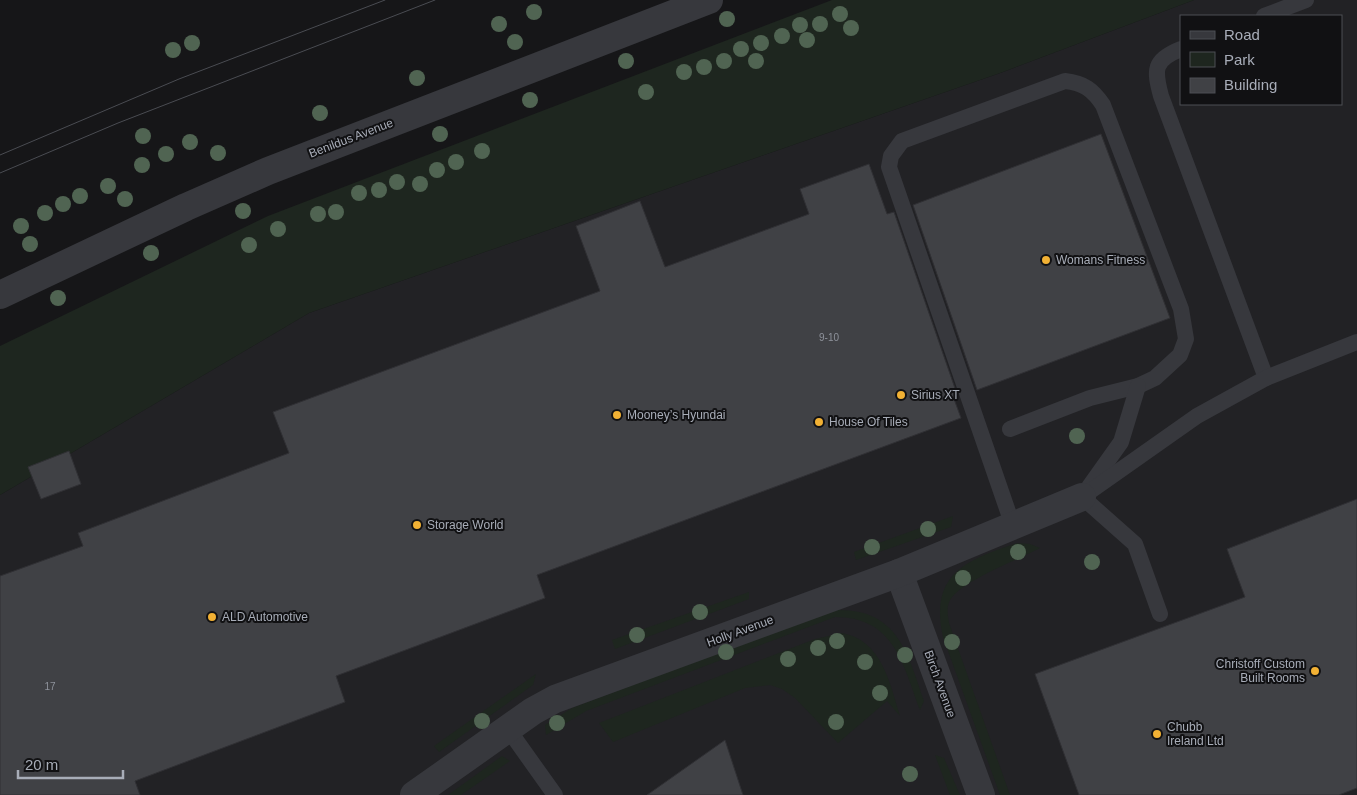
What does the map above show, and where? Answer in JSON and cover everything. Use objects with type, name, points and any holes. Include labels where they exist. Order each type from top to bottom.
[{"type":"street","name":"Benildus Avenue","points":[[0,295],[268,171],[710,0]]},
{"type":"street","name":"Holly Avenue","points":[[414,795],[533,711],[574,691],[899,573],[1082,497]]},
{"type":"street","name":"Birch Avenue","points":[[899,573],[981,795]]},
{"type":"lane","points":[[1267,15],[1306,0]]},
{"type":"lane","points":[[1180,49],[1167,54],[1159,62],[1155,75],[1161,96],[1266,378]]},
{"type":"lane","points":[[1010,429],[1090,398],[1138,386],[1155,378],[1180,355],[1186,339],[1180,309],[1103,105],[1093,90],[1078,82],[1065,81],[902,141],[891,156],[889,167],[1013,526]]},
{"type":"lane","points":[[1082,497],[1197,416],[1266,378],[1357,342]]},
{"type":"lane","points":[[1082,497],[1121,442],[1138,386]]},
{"type":"lane","points":[[1082,497],[1136,544],[1160,614]]},
{"type":"lane","points":[[508,729],[556,795]]},
{"type":"shaded area","points":[[1194,0],[1357,0],[1357,795],[0,795],[0,495],[309,313],[1003,72]]},
{"type":"green space","points":[[832,0],[1194,0],[1003,72],[309,313],[0,495],[0,346],[268,216]]},
{"type":"green space","points":[[953,516],[951,527],[856,560],[854,552]]},
{"type":"green space","points":[[1017,543],[1030,544],[1040,548],[966,585],[950,600],[948,609],[949,623],[1010,795],[1000,795],[943,637],[940,616],[941,598],[947,584],[967,564],[982,556]]},
{"type":"green space","points":[[749,592],[749,599],[615,649],[612,640]]},
{"type":"green space","points":[[828,611],[859,612],[875,618],[888,626],[898,638],[906,652],[924,701],[920,710],[901,660],[883,634],[871,625],[855,619],[835,617],[586,711],[546,735],[545,725],[572,708]]},
{"type":"green space","points":[[842,633],[856,637],[867,644],[875,654],[888,678],[900,716],[887,701],[838,743],[795,698],[782,689],[770,685],[745,688],[613,742],[599,723],[815,639]]},
{"type":"green space","points":[[536,674],[533,685],[439,752],[434,746]]},
{"type":"green space","points":[[935,755],[944,758],[960,795],[950,795]]},
{"type":"green space","points":[[502,756],[510,761],[461,795],[448,795]]},
{"type":"building","name":"Womans Fitness","points":[[1101,134],[1170,318],[977,390],[913,205]]},
{"type":"building","points":[[869,164],[887,214],[894,212],[958,397],[954,399],[961,418],[537,575],[545,598],[336,676],[345,702],[135,781],[140,795],[0,795],[0,576],[83,546],[78,533],[289,453],[273,412],[600,291],[576,226],[640,201],[665,267],[809,214],[800,189]]},
{"type":"building","points":[[69,451],[81,484],[41,499],[28,467]]},
{"type":"building","points":[[1357,499],[1357,788],[1339,795],[1079,795],[1035,674],[1245,597],[1227,549]]},
{"type":"building","points":[[725,740],[743,795],[647,795]]},
{"type":"tram line","points":[[0,155],[179,79],[385,0]]},
{"type":"tram line","points":[[0,173],[118,123],[435,0]]},
{"type":"place","name":"Womans Fitness","points":[[1046,260]]},
{"type":"place","name":"Sirius XT","points":[[901,395]]},
{"type":"place","name":"Mooney’s Hyundai","points":[[617,415]]},
{"type":"place","name":"House Of Tiles","points":[[819,422]]},
{"type":"place","name":"Storage World","points":[[417,525]]},
{"type":"place","name":"ALD Automotive","points":[[212,617]]},
{"type":"place","name":"Christoff Custom Built Rooms","points":[[1315,671]]},
{"type":"place","name":"Chubb Ireland Ltd","points":[[1157,734]]}]
